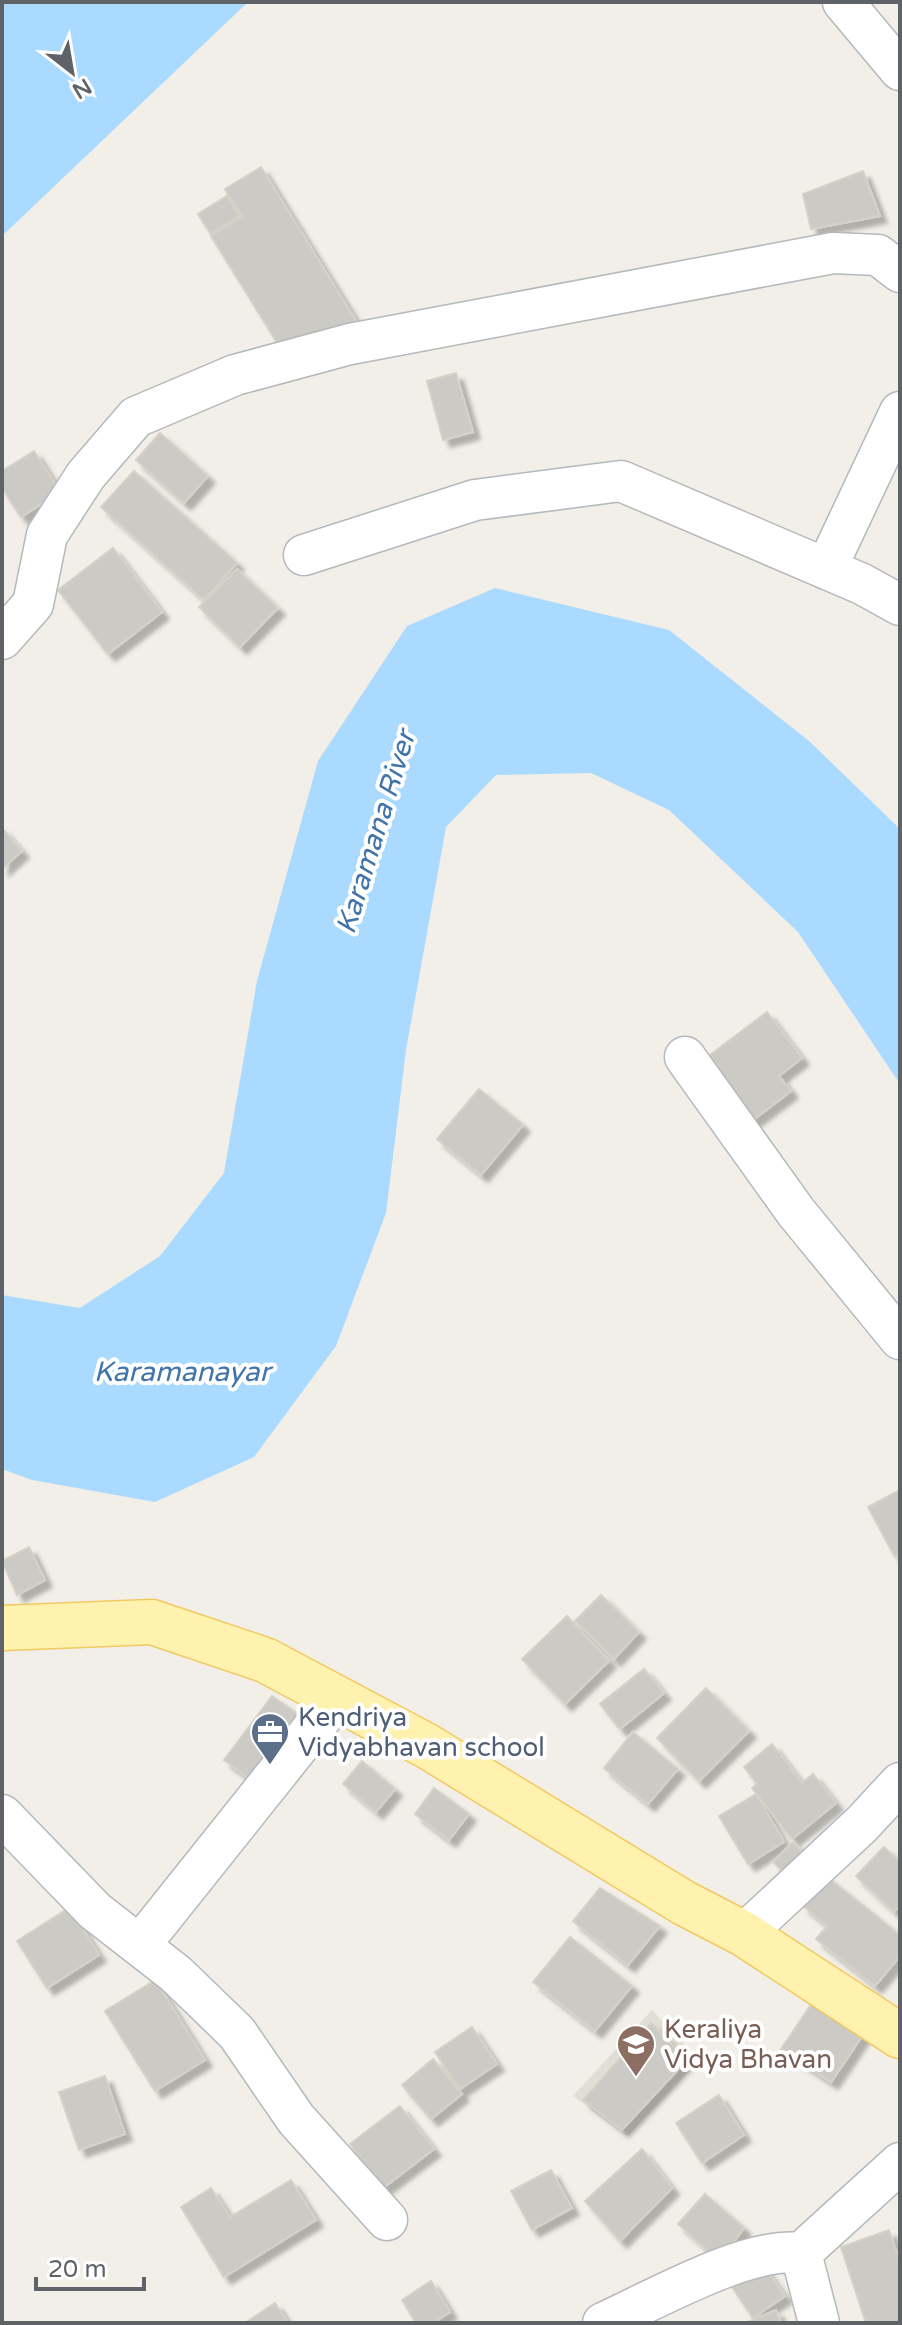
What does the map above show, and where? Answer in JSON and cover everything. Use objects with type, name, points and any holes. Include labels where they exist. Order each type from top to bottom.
[{"type":"main road","points":[[2,1628],[152,1622],[265,1660],[427,1746],[684,1903],[744,1934],[900,2036]]},
{"type":"street","points":[[843,2],[900,70]]},
{"type":"street","points":[[2,639],[33,604],[47,535],[86,475],[136,417],[235,375],[350,344],[833,253],[878,255],[900,272]]},
{"type":"street","points":[[826,569],[900,412]]},
{"type":"street","points":[[304,555],[475,500],[621,481],[826,569],[900,605]]},
{"type":"street","points":[[685,1057],[796,1212],[900,1339]]},
{"type":"street","points":[[140,1945],[337,1698]]},
{"type":"street","points":[[744,1934],[862,1824],[900,1783]]},
{"type":"street","points":[[2,1815],[95,1911],[176,1974],[237,2033],[296,2119],[387,2220]]},
{"type":"street","points":[[801,2253],[900,2163]]},
{"type":"street","points":[[603,2323],[748,2259],[783,2250],[801,2253]]},
{"type":"street","points":[[801,2253],[819,2323]]},
{"type":"shaded area","name":"Keraliya Vidya Bhavan","points":[[652,2010],[699,2060],[628,2136],[573,2096]]},
{"type":"water","points":[[2,2],[248,2],[2,236]]},
{"type":"water","name":"Karamanayar","points":[[495,588],[669,630],[809,741],[900,829],[900,1084],[798,932],[669,810],[591,773],[496,775],[446,827],[406,1050],[386,1213],[336,1346],[254,1457],[155,1502],[32,1480],[2,1469],[2,1295],[80,1308],[160,1256],[224,1173],[257,981],[318,761],[407,626]]},
{"type":"building","points":[[261,167],[356,321],[289,362],[211,236],[242,217],[225,189]]},
{"type":"building","points":[[863,171],[880,216],[811,229],[803,194]]},
{"type":"building","points":[[227,196],[239,216],[211,234],[198,214]]},
{"type":"building","points":[[456,373],[473,432],[443,440],[427,381]]},
{"type":"building","points":[[160,433],[208,476],[184,503],[136,460]]},
{"type":"building","points":[[34,451],[60,492],[21,517],[2,488],[2,471]]},
{"type":"building","points":[[134,471],[237,563],[204,600],[101,507]]},
{"type":"building","points":[[113,548],[162,612],[108,654],[58,590]]},
{"type":"building","points":[[237,569],[278,608],[240,647],[199,607]]},
{"type":"building","points":[[2,828],[22,851],[2,869]]},
{"type":"building","points":[[767,1012],[802,1058],[779,1076],[791,1091],[749,1123],[702,1061]]},
{"type":"building","points":[[479,1089],[523,1125],[481,1175],[437,1139]]},
{"type":"building","points":[[900,1490],[900,1554],[895,1557],[868,1507]]},
{"type":"building","points":[[29,1547],[45,1580],[17,1595],[2,1561]]},
{"type":"building","points":[[601,1595],[639,1632],[614,1659],[575,1621]]},
{"type":"building","points":[[567,1616],[609,1661],[565,1704],[522,1659]]},
{"type":"building","points":[[644,1669],[664,1693],[620,1729],[600,1704]]},
{"type":"building","points":[[706,1688],[749,1731],[699,1781],[657,1738]]},
{"type":"building","points":[[272,1696],[305,1719],[257,1784],[224,1760]]},
{"type":"building","points":[[633,1732],[678,1769],[648,1804],[604,1768]]},
{"type":"building","points":[[772,1744],[802,1783],[813,1774],[836,1803],[792,1839],[752,1788],[757,1784],[744,1767]]},
{"type":"building","points":[[362,1761],[395,1789],[376,1812],[343,1784]]},
{"type":"building","points":[[434,1788],[469,1814],[449,1840],[415,1814]]},
{"type":"building","points":[[756,1794],[784,1842],[748,1864],[719,1816]]},
{"type":"building","points":[[793,1842],[805,1855],[786,1875],[773,1862]]},
{"type":"building","points":[[884,1847],[900,1862],[900,1905],[894,1912],[856,1876]]},
{"type":"building","points":[[826,1876],[900,1935],[900,1956],[875,1986],[816,1939],[827,1926],[802,1905]]},
{"type":"building","points":[[600,1888],[660,1926],[628,1965],[573,1921]]},
{"type":"building","points":[[69,1908],[99,1955],[47,1988],[17,1941]]},
{"type":"building","points":[[570,1937],[632,1986],[595,2031],[533,1982]]},
{"type":"building","points":[[155,1980],[205,2060],[155,2091],[105,2011]]},
{"type":"building","points":[[819,1993],[869,2026],[831,2082],[781,2049]]},
{"type":"building","name":"Keraliya Vidya Bhavan","points":[[651,2023],[687,2060],[622,2130],[583,2100]]},
{"type":"building","points":[[472,2027],[497,2064],[460,2089],[435,2052]]},
{"type":"building","points":[[433,2059],[462,2094],[431,2119],[402,2085]]},
{"type":"building","points":[[105,2076],[125,2134],[79,2150],[59,2092]]},
{"type":"building","points":[[719,2095],[744,2135],[702,2163],[676,2123]]},
{"type":"building","points":[[400,2106],[434,2149],[383,2188],[350,2144]]},
{"type":"building","points":[[642,2149],[672,2188],[620,2241],[585,2201]]},
{"type":"building","points":[[551,2170],[572,2208],[532,2230],[511,2191]]},
{"type":"building","points":[[291,2180],[316,2220],[224,2277],[181,2207],[211,2188],[230,2217]]},
{"type":"building","points":[[705,2194],[744,2228],[720,2261],[678,2224]]},
{"type":"building","points":[[889,2230],[900,2262],[900,2323],[866,2323],[841,2247]]},
{"type":"building","points":[[763,2266],[785,2296],[753,2318],[732,2287]]},
{"type":"building","points":[[431,2281],[450,2312],[433,2323],[416,2323],[402,2300]]},
{"type":"building","points":[[275,2303],[288,2323],[245,2323]]},
{"type":"building","points":[[776,2310],[781,2323],[745,2323]]},
{"type":"place","name":"Kendriya Vidyabhavan school","points":[[270,1766]]},
{"type":"place","name":"Keraliya Vidya Bhavan","points":[[636,2078]]},
{"type":"water label","name":"Karamana River","points":[[375,832]]}]
